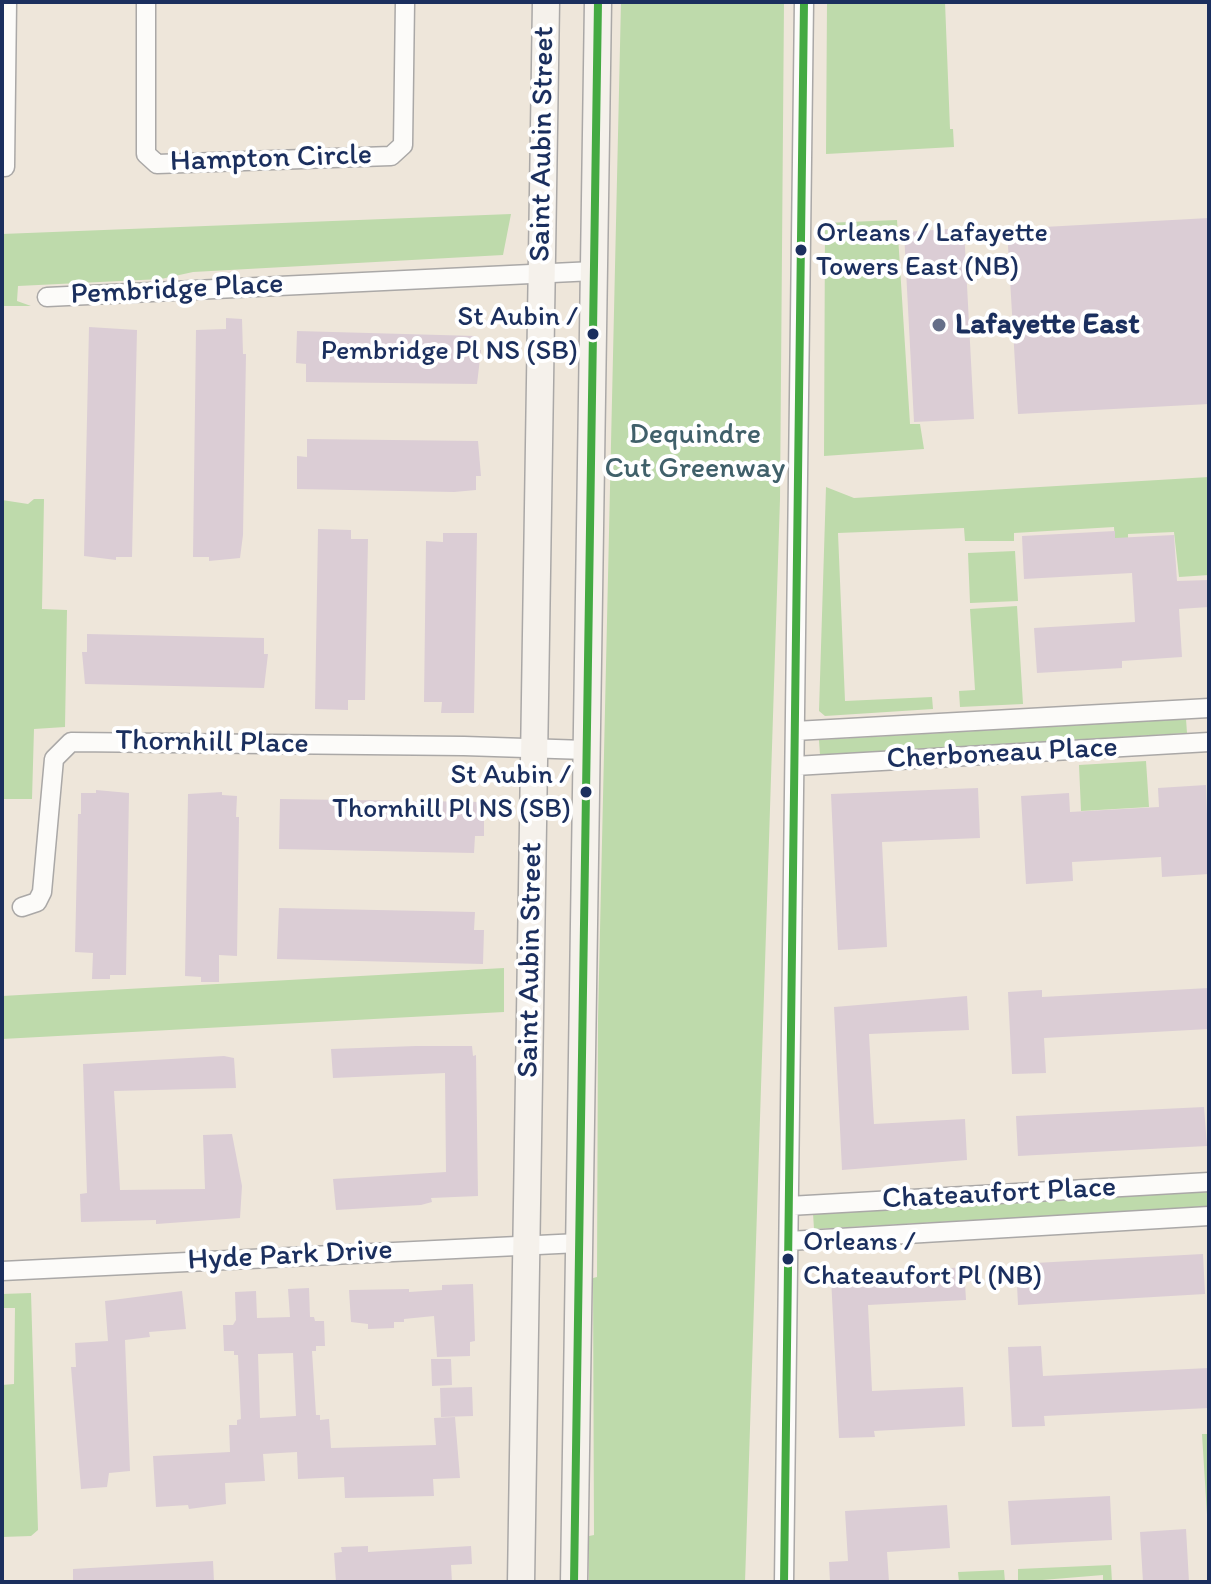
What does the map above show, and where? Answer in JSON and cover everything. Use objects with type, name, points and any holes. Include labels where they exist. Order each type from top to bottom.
[{"type":"main road","name":"Saint Aubin Street","points":[[521,1582],[546,2]]},
{"type":"main road","name":"Saint Aubin Street","points":[[574,1582],[598,2]]},
{"type":"street","points":[[5,167],[7,2]]},
{"type":"street","name":"Hampton Circle","points":[[146,2],[146,154],[157,164],[391,156],[398,152],[403,145],[405,2]]},
{"type":"street","points":[[784,1582],[804,2]]},
{"type":"street","name":"Pembridge Place","points":[[47,297],[594,271]]},
{"type":"street","name":"Cherboneau Place","points":[[795,731],[1209,708]]},
{"type":"street","name":"Thornhill Place","points":[[22,907],[37,902],[42,892],[54,759],[71,742],[586,750]]},
{"type":"street","name":"Cherboneau Place","points":[[795,766],[1209,742]]},
{"type":"street","name":"Chateaufort Place","points":[[789,1206],[1209,1182]]},
{"type":"street","name":"Chateaufort Place","points":[[789,1241],[1209,1216]]},
{"type":"street","name":"Hyde Park Drive","points":[[2,1271],[579,1243]]},
{"type":"green space","name":"Dequindre Cut Greenway","points":[[621,2],[784,2],[780,499],[745,1582],[589,1582],[589,1536],[594,1535],[593,1278],[597,1277],[598,1018]]},
{"type":"green space","points":[[827,2],[945,2],[950,129],[953,129],[954,147],[826,154]]},
{"type":"green space","points":[[511,214],[503,255],[193,272],[161,279],[18,286],[17,301],[31,306],[2,306],[2,234]]},
{"type":"green space","points":[[897,220],[910,424],[920,424],[924,449],[824,456],[825,223]]},
{"type":"green space","points":[[1209,477],[1209,575],[1179,577],[1174,532],[1128,534],[1128,542],[1115,543],[1114,527],[1014,533],[1014,541],[965,541],[964,528],[838,533],[845,701],[932,697],[933,709],[825,716],[819,711],[826,487],[854,498]]},
{"type":"green space","points":[[34,499],[44,499],[42,609],[67,610],[65,727],[34,729],[32,799],[2,799],[2,500],[28,504]]},
{"type":"green space","points":[[1015,551],[1018,601],[970,603],[968,553]]},
{"type":"green space","points":[[1017,606],[1023,704],[960,707],[959,691],[975,690],[970,609]]},
{"type":"green space","points":[[1186,719],[1187,733],[820,755],[819,740]]},
{"type":"green space","points":[[1146,761],[1149,807],[1081,811],[1079,765]]},
{"type":"green space","points":[[504,968],[504,1012],[2,1039],[2,996]]},
{"type":"green space","points":[[1209,1192],[1209,1207],[814,1229],[813,1213]]},
{"type":"green space","points":[[31,1293],[38,1530],[31,1536],[2,1537],[2,1385],[14,1384],[15,1308],[2,1308],[2,1294]]},
{"type":"green space","points":[[1202,1434],[1209,1434],[1209,1547]]},
{"type":"green space","points":[[1111,1565],[1112,1582],[1103,1582],[1103,1575],[1018,1582],[1018,1569]]},
{"type":"green space","points":[[1004,1570],[1005,1582],[959,1582],[958,1572]]},
{"type":"building","points":[[1209,218],[1209,404],[1018,414],[1007,229]]},
{"type":"building","name":"Lafayette East","points":[[964,228],[974,419],[914,422],[904,232]]},
{"type":"building","points":[[226,318],[242,319],[243,354],[246,354],[243,535],[240,558],[209,561],[209,557],[193,557],[196,330],[226,329]]},
{"type":"building","points":[[89,327],[137,330],[132,557],[116,557],[116,560],[84,556]]},
{"type":"building","points":[[297,331],[476,336],[476,350],[481,350],[477,384],[306,382],[306,364],[296,363]]},
{"type":"building","points":[[307,439],[478,441],[481,476],[476,476],[476,490],[454,492],[297,489],[297,456],[307,457]]},
{"type":"building","points":[[318,529],[351,530],[351,539],[368,539],[365,700],[348,700],[348,710],[315,709]]},
{"type":"building","points":[[1115,531],[1115,538],[1174,535],[1177,581],[1209,580],[1209,607],[1179,609],[1182,657],[1122,661],[1122,668],[1037,673],[1034,628],[1135,622],[1132,573],[1024,579],[1022,536]]},
{"type":"building","points":[[443,533],[477,533],[474,713],[441,713],[442,702],[424,702],[426,541],[443,542]]},
{"type":"building","points":[[87,634],[264,638],[264,654],[268,654],[264,688],[85,684],[82,652],[87,652]]},
{"type":"building","points":[[1206,785],[1209,874],[1162,877],[1161,857],[1072,862],[1073,881],[1026,884],[1021,796],[1069,793],[1070,812],[1159,807],[1158,788]]},
{"type":"building","points":[[978,788],[980,838],[882,842],[887,947],[838,950],[831,794]]},
{"type":"building","points":[[96,790],[129,793],[126,975],[110,975],[110,979],[92,979],[93,953],[75,952],[78,814],[81,814],[81,793],[96,793]]},
{"type":"building","points":[[222,792],[222,795],[237,796],[236,817],[239,817],[237,956],[219,955],[219,982],[201,982],[201,977],[185,976],[188,794]]},
{"type":"building","points":[[280,799],[484,802],[484,836],[475,836],[474,853],[279,849]]},
{"type":"building","points":[[279,908],[475,912],[474,930],[484,930],[483,964],[277,959]]},
{"type":"building","points":[[1209,988],[1209,1029],[1044,1038],[1046,1073],[1012,1074],[1008,992],[1042,990],[1042,997]]},
{"type":"building","points":[[967,996],[969,1030],[869,1034],[874,1124],[965,1119],[967,1160],[842,1170],[834,1007]]},
{"type":"building","points":[[472,1046],[473,1056],[476,1055],[478,1196],[431,1198],[432,1202],[421,1205],[336,1210],[333,1179],[446,1172],[445,1073],[333,1078],[331,1049]]},
{"type":"building","points":[[234,1058],[236,1088],[114,1091],[120,1190],[205,1189],[203,1135],[232,1134],[242,1186],[240,1218],[156,1224],[156,1220],[81,1222],[80,1194],[87,1193],[83,1064]]},
{"type":"building","points":[[1204,1107],[1207,1146],[1018,1156],[1016,1116]]},
{"type":"building","points":[[1203,1254],[1205,1294],[1018,1305],[1016,1264]]},
{"type":"building","points":[[964,1267],[966,1300],[868,1305],[872,1391],[963,1387],[965,1426],[874,1431],[875,1437],[839,1438],[831,1277]]},
{"type":"building","points":[[473,1284],[475,1341],[470,1342],[470,1356],[437,1357],[434,1316],[394,1322],[394,1328],[368,1329],[368,1324],[351,1322],[349,1290],[409,1289],[409,1292],[442,1290],[442,1285]]},
{"type":"building","points":[[309,1288],[310,1317],[314,1317],[315,1321],[324,1321],[325,1346],[316,1346],[316,1351],[312,1351],[316,1415],[320,1415],[320,1420],[329,1419],[331,1448],[436,1445],[434,1418],[455,1417],[460,1478],[433,1479],[434,1496],[345,1498],[344,1477],[298,1479],[297,1452],[263,1454],[265,1481],[225,1483],[226,1504],[189,1509],[188,1505],[156,1507],[153,1456],[230,1452],[229,1425],[237,1425],[237,1420],[241,1419],[238,1355],[234,1355],[234,1351],[224,1351],[223,1325],[233,1325],[236,1320],[235,1292],[256,1291],[257,1318],[290,1317],[288,1289]],"holes":[[[293,1353],[296,1416],[260,1418],[258,1354]]]},
{"type":"building","points":[[182,1291],[186,1329],[149,1332],[150,1337],[125,1340],[130,1471],[109,1473],[107,1487],[81,1489],[71,1367],[76,1367],[75,1343],[108,1341],[105,1301]]},
{"type":"building","points":[[1041,1346],[1043,1376],[1209,1368],[1209,1408],[1044,1416],[1045,1426],[1012,1427],[1008,1347]]},
{"type":"building","points":[[431,1359],[451,1359],[452,1385],[432,1386]]},
{"type":"building","points":[[472,1387],[473,1416],[441,1417],[440,1388]]},
{"type":"building","points":[[1110,1496],[1112,1540],[1011,1545],[1008,1501]]},
{"type":"building","points":[[947,1505],[950,1548],[887,1552],[889,1582],[830,1582],[829,1562],[848,1561],[845,1511]]},
{"type":"building","points":[[1186,1529],[1189,1582],[1143,1582],[1140,1532]]},
{"type":"building","points":[[368,1546],[368,1552],[471,1546],[472,1564],[451,1565],[452,1582],[336,1582],[334,1553],[342,1552],[341,1547]]},
{"type":"building","points":[[213,1561],[214,1582],[73,1582],[73,1569]]},
{"type":"transit line","points":[[574,1582],[598,2]]},
{"type":"transit line","points":[[784,1582],[804,2]]},
{"type":"place","name":"Orleans / Lafayette Towers East (NB)","points":[[801,250]]},
{"type":"place","name":"Lafayette East","points":[[939,325]]},
{"type":"place","name":"St Aubin / Pembridge Pl NS (SB)","points":[[593,334]]},
{"type":"place","name":"St Aubin / Thornhill Pl NS (SB)","points":[[586,792]]},
{"type":"place","name":"Orleans / Chateaufort Pl (NB)","points":[[788,1259]]}]
